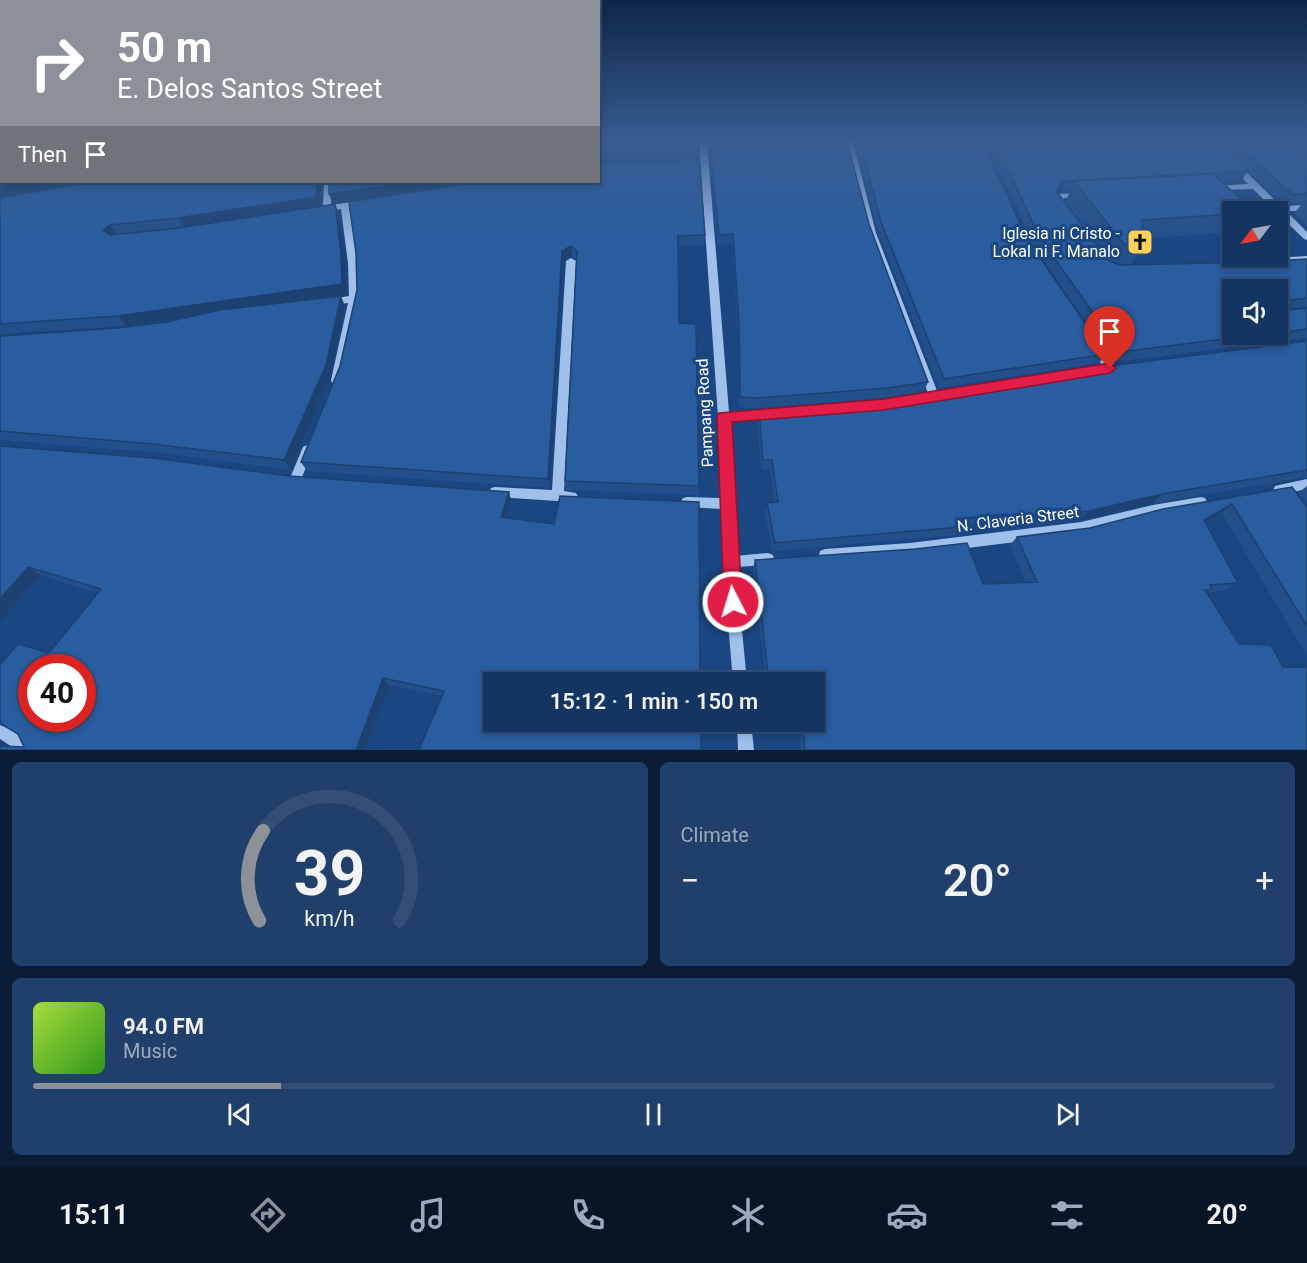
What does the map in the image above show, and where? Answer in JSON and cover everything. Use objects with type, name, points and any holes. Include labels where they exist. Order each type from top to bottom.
[{"type":"street","name":"Pampang Road","points":[[702,177],[724,417],[729,562],[739,672]]},
{"type":"street","points":[[858,177],[872,233],[929,397],[945,394]]},
{"type":"street","points":[[1246,177],[1270,201]]},
{"type":"street","points":[[327,208],[328,183]]},
{"type":"street","points":[[1217,198],[1208,189],[1255,186]]},
{"type":"street","points":[[1070,220],[1058,202],[1061,196],[1096,194]]},
{"type":"street","points":[[316,210],[369,202]]},
{"type":"street","points":[[334,386],[354,299],[353,263],[345,206]]},
{"type":"street","points":[[1288,209],[1307,208]]},
{"type":"street","points":[[1288,219],[1307,237]]},
{"type":"street","points":[[1288,259],[1307,259]]},
{"type":"street","points":[[558,496],[571,261]]},
{"type":"street","points":[[324,303],[354,299]]},
{"type":"street","points":[[1090,340],[1115,367],[1098,370]]},
{"type":"street","points":[[724,417],[784,413]]},
{"type":"street","points":[[296,478],[313,437]]},
{"type":"street","points":[[1263,492],[1307,484]]},
{"type":"street","points":[[1285,489],[1296,504]]},
{"type":"street","points":[[487,492],[581,498]]},
{"type":"street","name":"N. Claveria Street","points":[[809,556],[910,549],[1081,528],[1153,510],[1219,499]]},
{"type":"street","points":[[672,501],[728,504]]},
{"type":"street","points":[[729,562],[786,558]]},
{"type":"street","points":[[0,732],[12,737],[29,750]]},
{"type":"street","points":[[745,732],[746,750]]},
{"type":"building","points":[[600,177],[700,177],[705,235],[678,236],[679,323],[696,324],[699,486],[565,481],[577,251],[571,246],[562,251],[548,479],[301,462],[340,366],[357,290],[356,253],[349,202],[469,183],[600,183]]},
{"type":"building","points":[[713,177],[856,177],[869,224],[928,382],[888,388],[758,398],[740,397],[739,325],[733,234],[719,235]]},
{"type":"building","points":[[869,177],[999,177],[1026,237],[1106,354],[944,379],[881,222]]},
{"type":"building","points":[[1012,177],[1139,177],[1066,181],[1061,183],[1057,192],[1109,261],[1121,265],[1222,263],[1222,267],[1288,267],[1288,260],[1307,259],[1307,298],[1288,301],[1288,279],[1222,279],[1222,339],[1121,352],[1038,235]]},
{"type":"building","points":[[1155,177],[1217,177],[1242,201],[1222,201],[1222,215],[1142,220],[1144,244],[1124,244],[1075,183],[1076,181]]},
{"type":"building","points":[[1273,177],[1307,177],[1307,194],[1292,194]]},
{"type":"building","points":[[0,183],[29,183],[0,187]]},
{"type":"building","points":[[84,183],[317,183],[316,197],[178,218],[110,225],[103,230],[110,235],[179,228],[335,204],[342,284],[118,316],[0,324],[0,198]]},
{"type":"building","points":[[329,183],[408,183],[329,194]]},
{"type":"building","points":[[341,296],[326,365],[284,460],[153,444],[0,431],[0,336],[118,328],[167,322],[220,310]]},
{"type":"building","points":[[1307,308],[1307,329],[1288,332],[1288,310]]},
{"type":"building","points":[[1307,341],[1307,470],[1162,494],[1089,511],[1010,521],[1007,514],[958,519],[961,527],[775,543],[767,503],[778,502],[772,460],[763,460],[759,411],[888,401],[1118,365]]},
{"type":"building","points":[[0,446],[153,458],[289,476],[509,492],[501,517],[554,524],[560,496],[699,502],[700,672],[483,672],[483,732],[701,732],[701,750],[419,750],[444,691],[383,678],[356,750],[0,750],[0,746],[24,747],[18,734],[0,723],[0,663],[18,644],[49,653],[101,589],[28,567],[0,599]]},
{"type":"building","points":[[1292,487],[1307,507],[1307,626],[1232,504],[1204,520],[1238,583],[1210,585],[1212,589],[1205,590],[1239,644],[1271,645],[1283,667],[1307,667],[1307,750],[805,750],[803,732],[825,732],[825,672],[768,672],[755,560],[915,549],[967,543],[983,584],[1037,582],[1017,537],[1090,528],[1163,509]]},
{"type":"place","name":"Iglesia ni Cristo - Lokal ni F. Manalo","points":[[1140,242]]},
{"type":"route","points":[[733,602],[729,562],[724,417],[884,404],[1110,368]]}]
